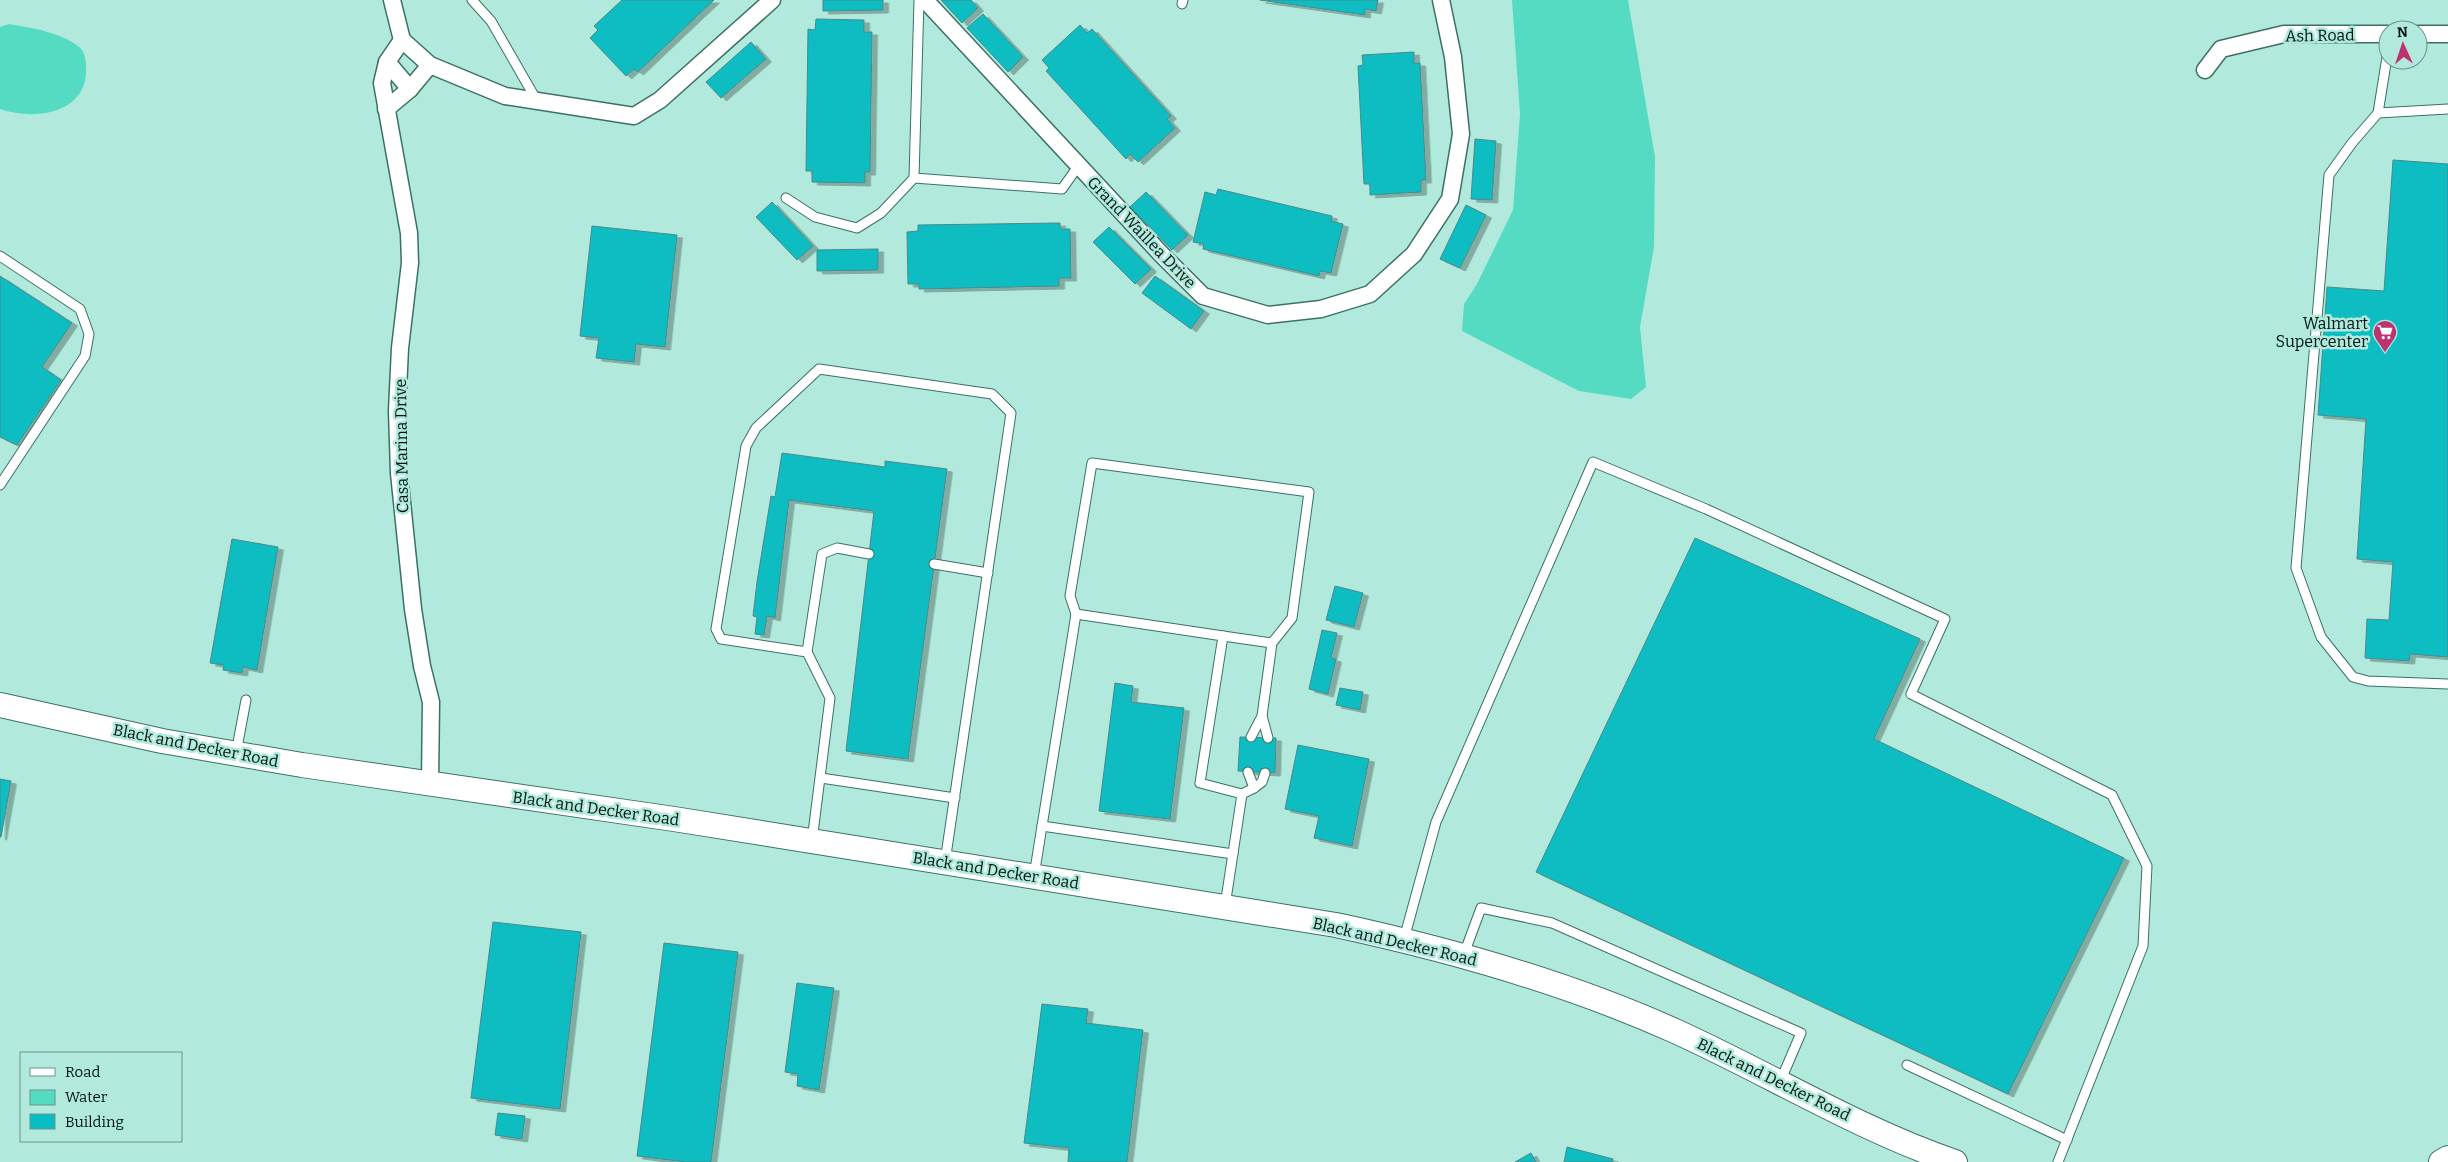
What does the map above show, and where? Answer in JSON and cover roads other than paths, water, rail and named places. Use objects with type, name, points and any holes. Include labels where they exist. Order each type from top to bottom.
[{"type":"main road","name":"Black and Decker Road","points":[[0,705],[162,741],[236,754],[1034,876],[1336,925],[1404,940],[1583,992],[1675,1031],[1885,1133],[1955,1162]]},
{"type":"main road","points":[[2441,1162],[2448,1158]]},
{"type":"street","points":[[392,0],[402,40],[430,65],[504,96],[634,116],[660,100],[772,0]]},
{"type":"street","name":"Grand Waillea Drive","points":[[925,0],[1161,254],[1203,296],[1268,315],[1321,309],[1370,294],[1414,254],[1450,199],[1460,134],[1453,57],[1441,0]]},
{"type":"street","name":"Ash Road","points":[[2205,70],[2221,49],[2284,34],[2378,34]]},
{"type":"street","points":[[2428,34],[2448,34]]},
{"type":"street","name":"Casa Marina Drive","points":[[402,40],[388,62],[382,83],[410,233],[410,263],[400,348],[397,411],[399,473],[413,609],[422,666],[431,702],[430,783]]},
{"type":"street","points":[[388,62],[410,89]]},
{"type":"street","points":[[386,109],[410,89],[430,65]]},
{"type":"lane","points":[[472,0],[492,22],[537,101]]},
{"type":"lane","points":[[786,198],[815,217],[857,228],[881,213],[914,178],[919,0]]},
{"type":"lane","points":[[2385,70],[2378,113],[2352,142],[2329,175],[2296,568],[2321,637],[2353,677],[2368,681],[2448,684]]},
{"type":"lane","points":[[2378,113],[2448,108]]},
{"type":"lane","points":[[914,178],[1062,189],[1079,165]]},
{"type":"lane","points":[[0,256],[80,309],[89,334],[85,356],[0,485]]},
{"type":"lane","points":[[807,652],[721,638],[716,629],[746,446],[756,428],[819,369],[992,394],[1011,413],[945,862]]},
{"type":"lane","points":[[1404,940],[1436,822],[1593,462],[1706,509],[1945,619],[1911,694],[2112,795],[2147,866],[2143,946],[2058,1162]]},
{"type":"lane","points":[[1034,876],[1076,614],[1070,596],[1092,463],[1309,492],[1292,618],[1272,643],[1262,716],[1250,737]]},
{"type":"lane","points":[[812,841],[830,698],[807,652],[822,554],[837,548],[869,554]]},
{"type":"lane","points":[[934,564],[988,573]]},
{"type":"lane","points":[[1076,614],[1272,643]]},
{"type":"lane","points":[[1223,636],[1200,783],[1242,794],[1262,782],[1265,773]]},
{"type":"lane","points":[[236,754],[246,700]]},
{"type":"lane","points":[[1262,716],[1268,738]]},
{"type":"lane","points":[[1248,772],[1254,788]]},
{"type":"lane","points":[[821,778],[955,798]]},
{"type":"lane","points":[[1225,907],[1242,794]]},
{"type":"lane","points":[[1042,826],[1233,854]]},
{"type":"lane","points":[[1464,956],[1481,908],[1552,923],[1801,1033],[1780,1082]]},
{"type":"lane","points":[[1907,1065],[2067,1140]]},
{"type":"water","points":[[1512,0],[1628,0],[1655,157],[1654,247],[1640,327],[1646,387],[1631,399],[1579,391],[1462,331],[1464,304],[1477,284],[1513,210],[1520,114]]},
{"type":"water","points":[[9,24],[54,34],[71,41],[82,50],[86,63],[85,82],[79,95],[69,104],[57,110],[43,113],[14,113],[0,109],[0,27]]},
{"type":"place","name":"Walmart Supercenter","points":[[2385,353]]}]
